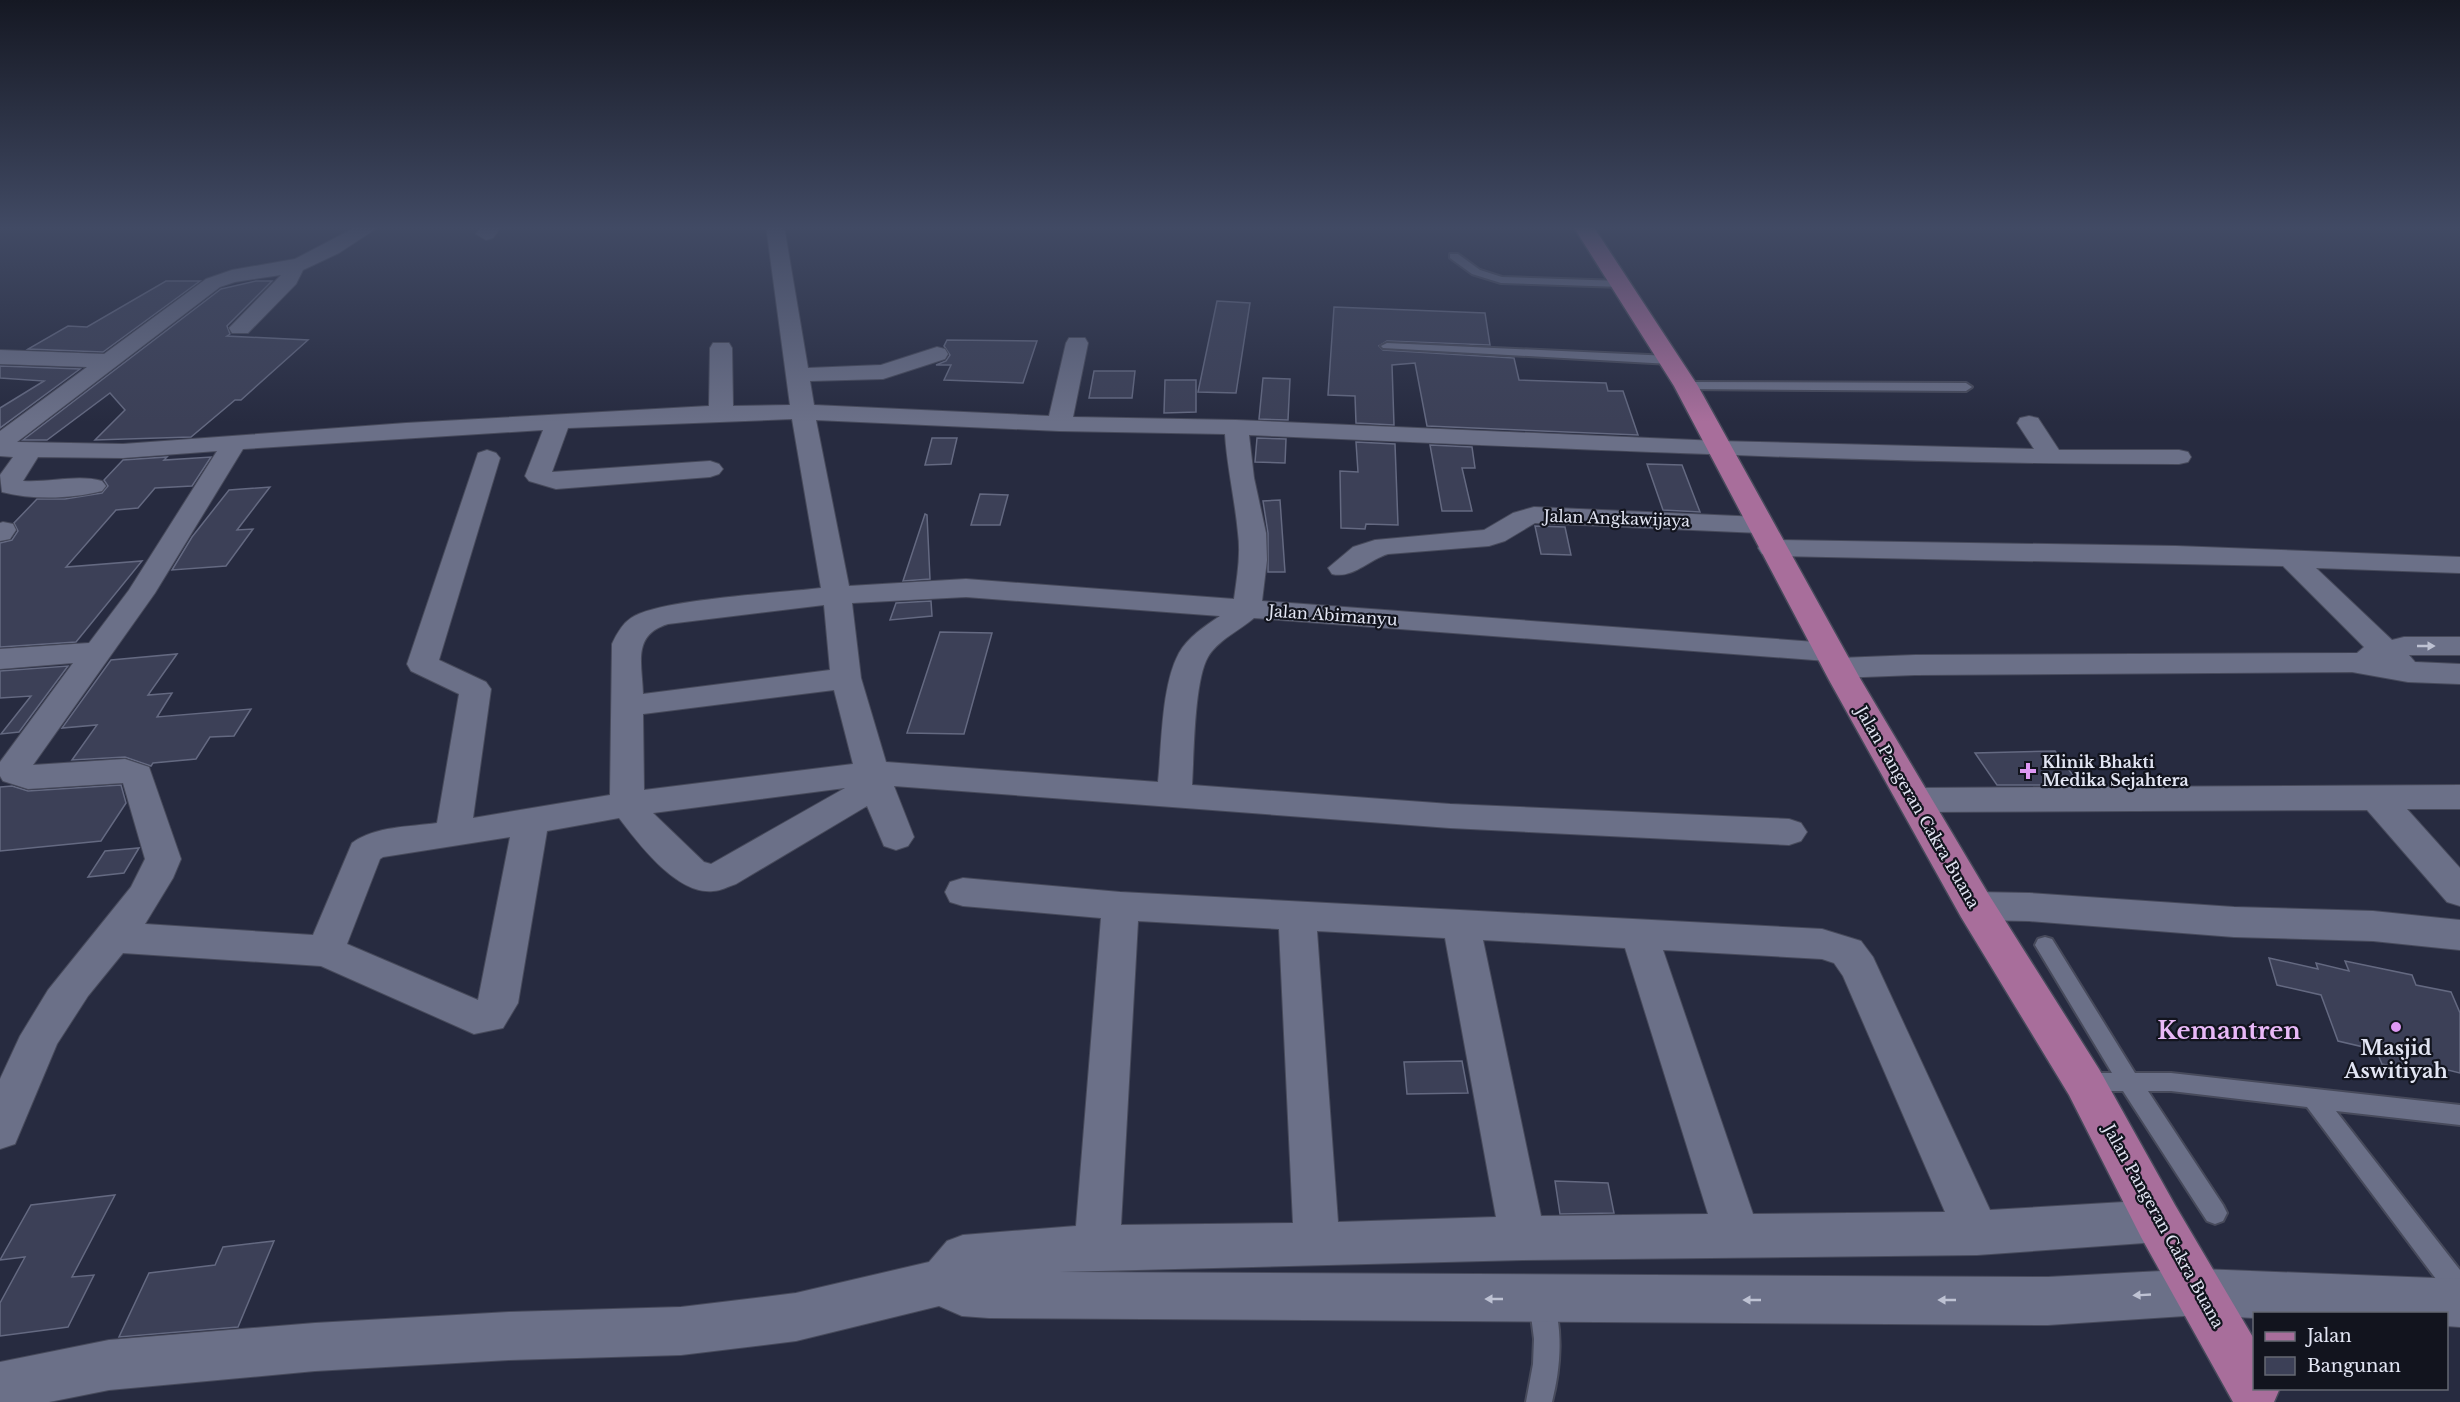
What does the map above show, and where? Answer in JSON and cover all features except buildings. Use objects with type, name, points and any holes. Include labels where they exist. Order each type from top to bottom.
[{"type":"main road","name":"Jalan Pangeran Cakra Buana","points":[[1627,291],[1678,373],[1834,660],[1975,906],[2084,1082],[2158,1221],[2253,1385]]},
{"type":"street","points":[[0,443],[106,361],[203,291]]},
{"type":"street","points":[[240,328],[277,291]]},
{"type":"street","points":[[785,291],[803,412],[837,595],[846,678],[874,779],[896,837]]},
{"type":"street","points":[[1059,424],[1077,343]]},
{"type":"street","points":[[721,348],[721,413]]},
{"type":"street","points":[[797,375],[883,372],[937,354]]},
{"type":"street","points":[[0,357],[106,361]]},
{"type":"street","points":[[0,449],[123,451],[558,422],[721,413],[803,412],[1059,424],[1236,427],[1718,448],[2052,457],[2179,457]]},
{"type":"street","points":[[558,422],[538,477],[541,479],[556,481],[710,469]]},
{"type":"street","points":[[2029,423],[2052,457]]},
{"type":"street","points":[[1174,794],[1181,713],[1190,662],[1202,646],[1247,609],[1253,560],[1252,534],[1241,478],[1236,427]]},
{"type":"street","points":[[0,1130],[36,1042],[64,999],[148,891],[163,859],[137,775],[125,771],[28,777],[15,773],[15,765],[100,652],[141,592],[235,442]]},
{"type":"street","points":[[30,451],[10,479],[11,487],[38,490],[93,486]]},
{"type":"street","points":[[453,833],[475,689],[470,684],[422,664],[487,458]]},
{"type":"street","name":"Jalan Angkawijaya","points":[[1342,568],[1363,553],[1385,546],[1489,538],[1500,534],[1526,516],[1534,515],[1766,536],[2460,565]]},
{"type":"street","points":[[2291,559],[2408,672]]},
{"type":"street","name":"Jalan Abimanyu","points":[[627,804],[627,644],[633,629],[645,621],[666,615],[837,595],[966,588],[1247,609],[1834,660],[1927,665],[2352,662]]},
{"type":"street","points":[[2352,662],[2404,646],[2460,646]]},
{"type":"street","points":[[0,659],[100,652]]},
{"type":"street","points":[[2352,662],[2408,672],[2460,674]]},
{"type":"street","points":[[627,705],[846,678]]},
{"type":"street","points":[[325,951],[365,852],[374,845],[386,841],[453,833],[627,804],[874,779],[1174,794],[1450,816],[1789,832]]},
{"type":"street","points":[[627,804],[650,833],[692,873],[711,878],[723,874],[874,779]]},
{"type":"street","points":[[2376,797],[2460,892]]},
{"type":"street","points":[[1914,800],[2460,797]]},
{"type":"street","points":[[112,937],[325,951],[474,1017],[489,1016],[498,1003],[531,821]]},
{"type":"street","points":[[963,892],[1120,906],[1821,944],[1847,952],[1859,968],[1977,1233]]},
{"type":"street","points":[[1097,1247],[1120,906]]},
{"type":"street","points":[[1975,906],[2029,907],[2234,922],[2373,927],[2460,935]]},
{"type":"street","points":[[1297,916],[1317,1245]]},
{"type":"street","points":[[1461,925],[1523,1238]]},
{"type":"street","points":[[1639,934],[1737,1235]]},
{"type":"street","points":[[0,1387],[109,1365],[304,1348],[711,1328],[796,1317],[943,1282],[963,1257],[1097,1247],[1317,1245],[1523,1238],[1977,1233],[2158,1221]]},
{"type":"street","points":[[943,1282],[962,1293],[989,1295],[2048,1301],[2200,1292],[2460,1303]]},
{"type":"lane","points":[[1387,346],[1678,373],[1966,387]]},
{"type":"lane","points":[[2046,945],[2129,1082],[2215,1213]]},
{"type":"lane","points":[[2084,1082],[2171,1082],[2460,1115]]},
{"type":"lane","points":[[2315,1100],[2460,1290]]},
{"type":"lane","points":[[1539,1402],[1546,1381],[1548,1338],[1541,1299]]},
{"type":"place","name":"Klinik Bhakti Medika Sejahtera","points":[[2028,771]]},
{"type":"place","name":"Masjid Aswitiyah","points":[[2396,1027]]},
{"type":"district","name":"Kemantren","points":[[2229,1031]]}]
